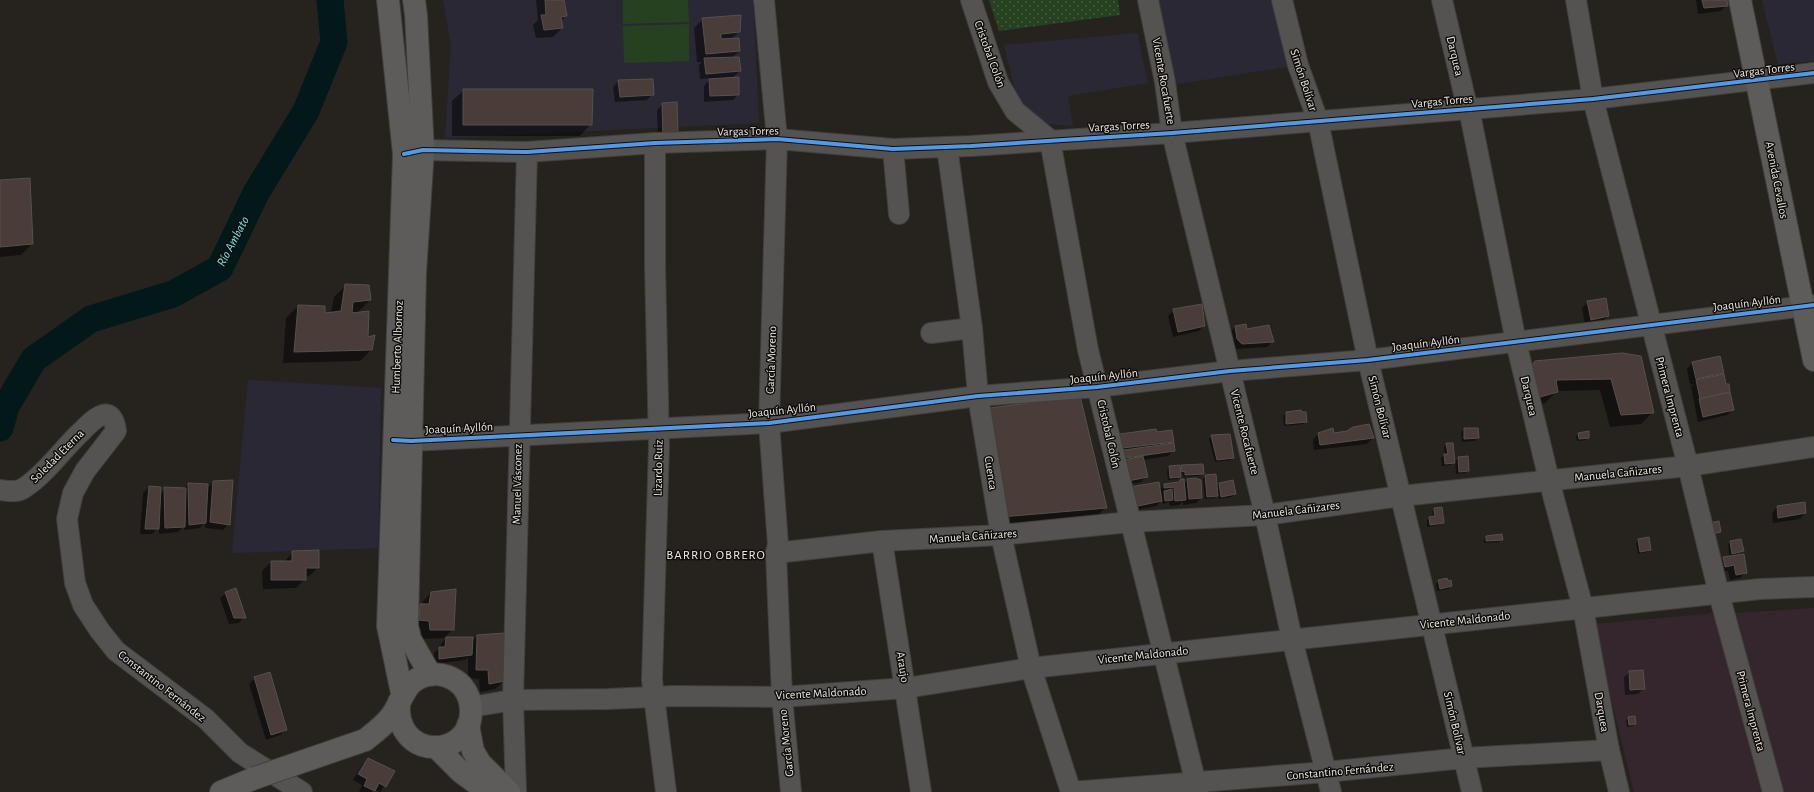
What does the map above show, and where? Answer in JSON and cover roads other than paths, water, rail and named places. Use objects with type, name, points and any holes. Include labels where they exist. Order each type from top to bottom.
[{"type":"main road","name":"Humberto Albornoz","points":[[388,0],[413,152]]},
{"type":"main road","name":"Humberto Albornoz","points":[[401,698],[388,626],[402,440],[413,152],[416,15],[414,0]]},
{"type":"main road","name":"Avenida Cevallos","points":[[1740,0],[1764,80]]},
{"type":"main road","name":"Avenida Cevallos","points":[[1755,0],[1764,80],[1810,308],[1814,360]]},
{"type":"main road","name":"Humberto Albornoz","points":[[402,440],[407,626],[413,644],[430,674]]},
{"type":"main road","points":[[365,740],[391,716],[410,684],[419,678],[430,674],[442,675],[453,679],[462,686],[468,696],[474,751],[480,763],[509,792]]},
{"type":"main road","points":[[401,698],[398,713],[401,724],[406,734],[425,746],[446,746],[455,741],[463,734],[470,716]]},
{"type":"main road","points":[[221,792],[255,778],[365,740],[406,734]]},
{"type":"main road","points":[[436,747],[461,772],[488,792]]},
{"type":"street","name":"García Moreno","points":[[764,0],[777,139],[769,423],[778,545],[776,554],[782,696],[791,792]]},
{"type":"street","name":"Cristobal Colón","points":[[971,0],[998,82],[1015,111],[1050,140],[1088,350],[1197,788]]},
{"type":"street","name":"Vicente Rocafuerte","points":[[1148,0],[1165,82],[1172,133],[1265,515],[1292,639],[1331,792]]},
{"type":"street","name":"Simón Bolívar","points":[[1282,0],[1298,65],[1318,121],[1368,360],[1472,792]]},
{"type":"street","name":"Darquea","points":[[1442,0],[1465,98],[1469,108],[1516,342],[1549,480],[1583,608],[1609,750],[1619,792]]},
{"type":"street","name":"Primera Imprenta","points":[[1576,0],[1593,98],[1688,466],[1719,594],[1772,792]]},
{"type":"street","name":"Vargas Torres","points":[[413,152],[527,152],[655,143],[777,139],[893,149],[947,147],[1172,133],[1593,98],[1814,74]]},
{"type":"street","name":"Lizardo Ruiz","points":[[655,143],[655,264],[659,429],[652,680],[666,792]]},
{"type":"street","name":"Cuenca","points":[[947,147],[972,328],[978,396],[1000,535],[1031,668],[1071,792]]},
{"type":"street","points":[[893,149],[899,214]]},
{"type":"street","name":"Manuel Vásconez","points":[[516,792],[513,700],[518,435],[527,152]]},
{"type":"street","name":"Joaquín Ayllón","points":[[402,440],[769,423],[978,396],[1097,387],[1230,371],[1368,360],[1651,325],[1810,308]]},
{"type":"street","points":[[931,333],[972,328]]},
{"type":"street","name":"Soledad Eterna","points":[[3,490],[15,492],[23,489],[43,472],[90,424],[100,416],[106,415],[112,417]]},
{"type":"street","name":"Constantino Fernández","points":[[112,417],[115,423],[116,431],[85,471],[73,493],[67,519],[75,584],[83,605],[100,631],[116,651],[201,715],[240,752],[302,792]]},
{"type":"street","name":"Manuela Cañizares","points":[[776,554],[882,541],[1000,535],[1130,522],[1265,515],[1401,496],[1688,466],[1814,447]]},
{"type":"street","name":"Araujo","points":[[882,541],[921,792]]},
{"type":"street","name":"Vicente Maldonado","points":[[470,716],[513,700],[654,698],[674,696],[782,696],[906,688],[1031,668],[1163,652],[1760,589],[1814,587]]},
{"type":"street","name":"Constantino Fernández","points":[[1071,792],[1197,788],[1326,772],[1464,758],[1609,750]]},
{"type":"waterway","name":"Río Ambato","points":[[0,428],[6,406],[34,359],[91,319],[173,294],[220,268],[256,193],[306,111],[334,42],[330,0]]},
{"type":"district","name":"BARRIO OBRERO","points":[[716,554]]}]
